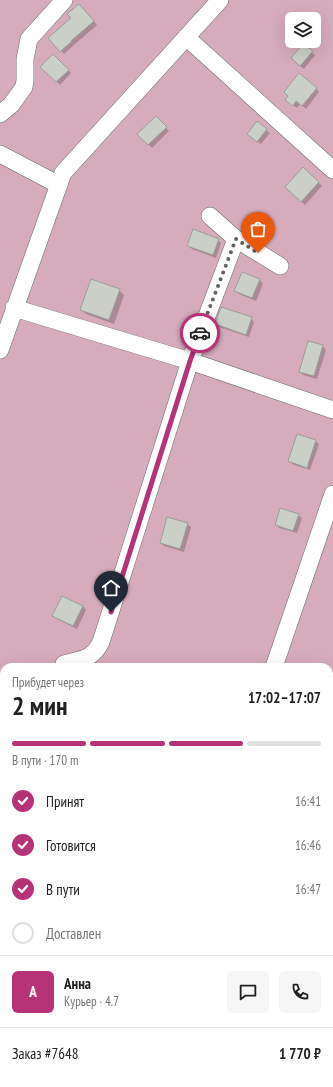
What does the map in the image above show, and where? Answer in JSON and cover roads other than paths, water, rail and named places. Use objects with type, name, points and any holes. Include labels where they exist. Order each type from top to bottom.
[{"type":"street","points":[[0,114],[10,105],[24,87],[25,59],[29,39],[64,0]]},
{"type":"street","points":[[0,350],[63,173],[220,0]]},
{"type":"street","points":[[186,38],[333,170]]},
{"type":"street","points":[[0,154],[59,185]]},
{"type":"street","points":[[210,216],[236,239],[280,266]]},
{"type":"street","points":[[68,663],[89,657],[97,650],[101,642],[190,361],[236,239]]},
{"type":"street","points":[[14,308],[190,361],[333,410]]},
{"type":"street","points":[[275,663],[333,494]]}]
